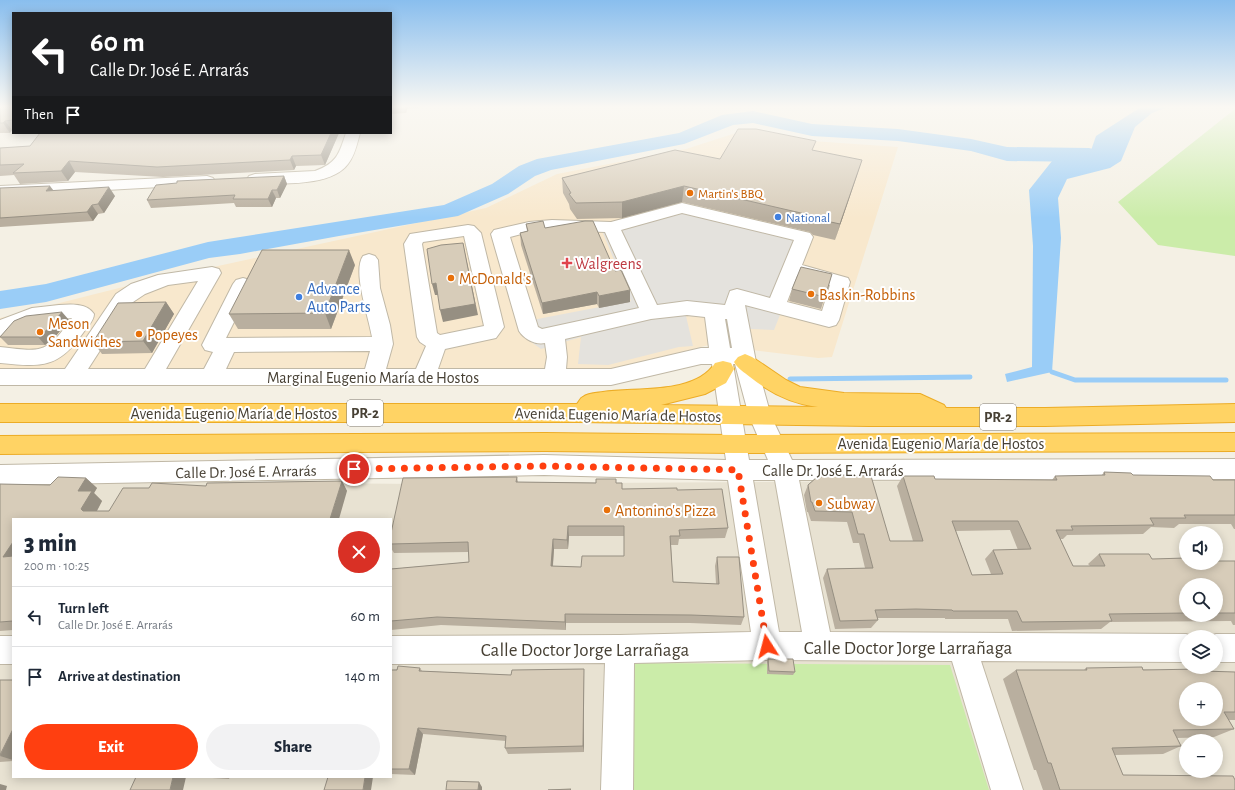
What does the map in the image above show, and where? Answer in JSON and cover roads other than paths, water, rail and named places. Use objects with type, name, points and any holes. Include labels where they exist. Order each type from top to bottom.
[{"type":"highway","points":[[745,359],[770,382],[798,395],[825,400],[920,403],[950,417]]},
{"type":"highway","points":[[577,413],[590,403],[619,398],[660,397],[697,388],[718,377],[722,363]]},
{"type":"highway","name":"Avenida Eugenio María de Hostos","points":[[0,413],[577,413],[730,416],[1045,417],[1235,413]]},
{"type":"highway","name":"Avenida Eugenio María de Hostos","points":[[0,445],[529,442],[734,444],[1235,442]]},
{"type":"street","points":[[0,191],[317,176],[335,169],[345,159],[350,144]]},
{"type":"street","points":[[736,312],[714,312],[686,308],[651,312],[540,337],[529,331],[500,234],[529,227],[552,224],[611,227],[682,208],[734,219],[804,237],[776,306]]},
{"type":"street","points":[[611,227],[651,312]]},
{"type":"street","points":[[468,230],[472,233],[494,327],[489,333],[437,343],[427,337],[414,259],[413,244],[416,238],[468,230]]},
{"type":"street","points":[[369,260],[370,288],[380,325],[383,344],[373,377]]},
{"type":"street","points":[[791,269],[841,282],[829,320],[738,296],[735,304],[745,359],[760,416],[785,470],[819,647]]},
{"type":"street","points":[[71,377],[122,299],[138,289],[165,279],[212,273],[151,377]]},
{"type":"street","points":[[243,284],[212,345],[383,344]]},
{"type":"street","points":[[0,329],[31,315],[79,311],[84,314],[84,317],[62,346],[57,350],[41,357],[27,358],[0,355]]},
{"type":"street","points":[[714,312],[767,646]]},
{"type":"street","points":[[554,334],[557,357],[555,377]]},
{"type":"street","points":[[424,377],[437,343]]},
{"type":"street","points":[[210,377],[227,345]]},
{"type":"street","name":"Marginal Eugenio María de Hostos","points":[[6,377],[611,377],[701,356],[722,363],[745,359]]},
{"type":"street","points":[[6,377],[27,358]]},
{"type":"street","name":"Calle Dr. José E. Arrarás","points":[[0,475],[126,482],[544,466],[738,470],[1235,469]]},
{"type":"street","name":"Calle Doctor Jorge Larrañaga","points":[[392,650],[620,650],[767,646],[1179,648]]},
{"type":"street","points":[[962,647],[1007,790]]},
{"type":"street","points":[[1223,648],[1235,648]]},
{"type":"street","points":[[0,650],[12,650]]},
{"type":"street","points":[[617,790],[620,650]]},
{"type":"water","points":[[1093,144],[1128,144],[1121,161],[1110,168],[1067,179],[1058,198],[1061,238],[1052,372],[1007,382],[1005,374],[1032,367],[1033,246],[1029,190],[1052,161],[1088,159]]},
{"type":"waterway","points":[[0,300],[46,293],[208,250],[450,211],[500,189],[527,171],[545,164],[653,144]]},
{"type":"waterway","points":[[963,144],[1007,154],[1089,155]]},
{"type":"waterway","points":[[1052,372],[1075,380],[1226,380]]},
{"type":"waterway","points":[[790,379],[970,377]]},
{"type":"place","name":"Martin's BBQ","points":[[690,193]]},
{"type":"place","name":"National","points":[[778,217]]},
{"type":"place","name":"Walgreens","points":[[567,263]]},
{"type":"place","name":"McDonald's","points":[[451,278]]},
{"type":"place","name":"Baskin-Robbins","points":[[811,294]]},
{"type":"place","name":"Advance Auto Parts","points":[[299,297]]},
{"type":"place","name":"Meson Sandwiches","points":[[40,332]]},
{"type":"place","name":"Popeyes","points":[[139,334]]},
{"type":"place","name":"Subway","points":[[819,503]]},
{"type":"place","name":"Antonino's Pizza","points":[[607,510]]}]
